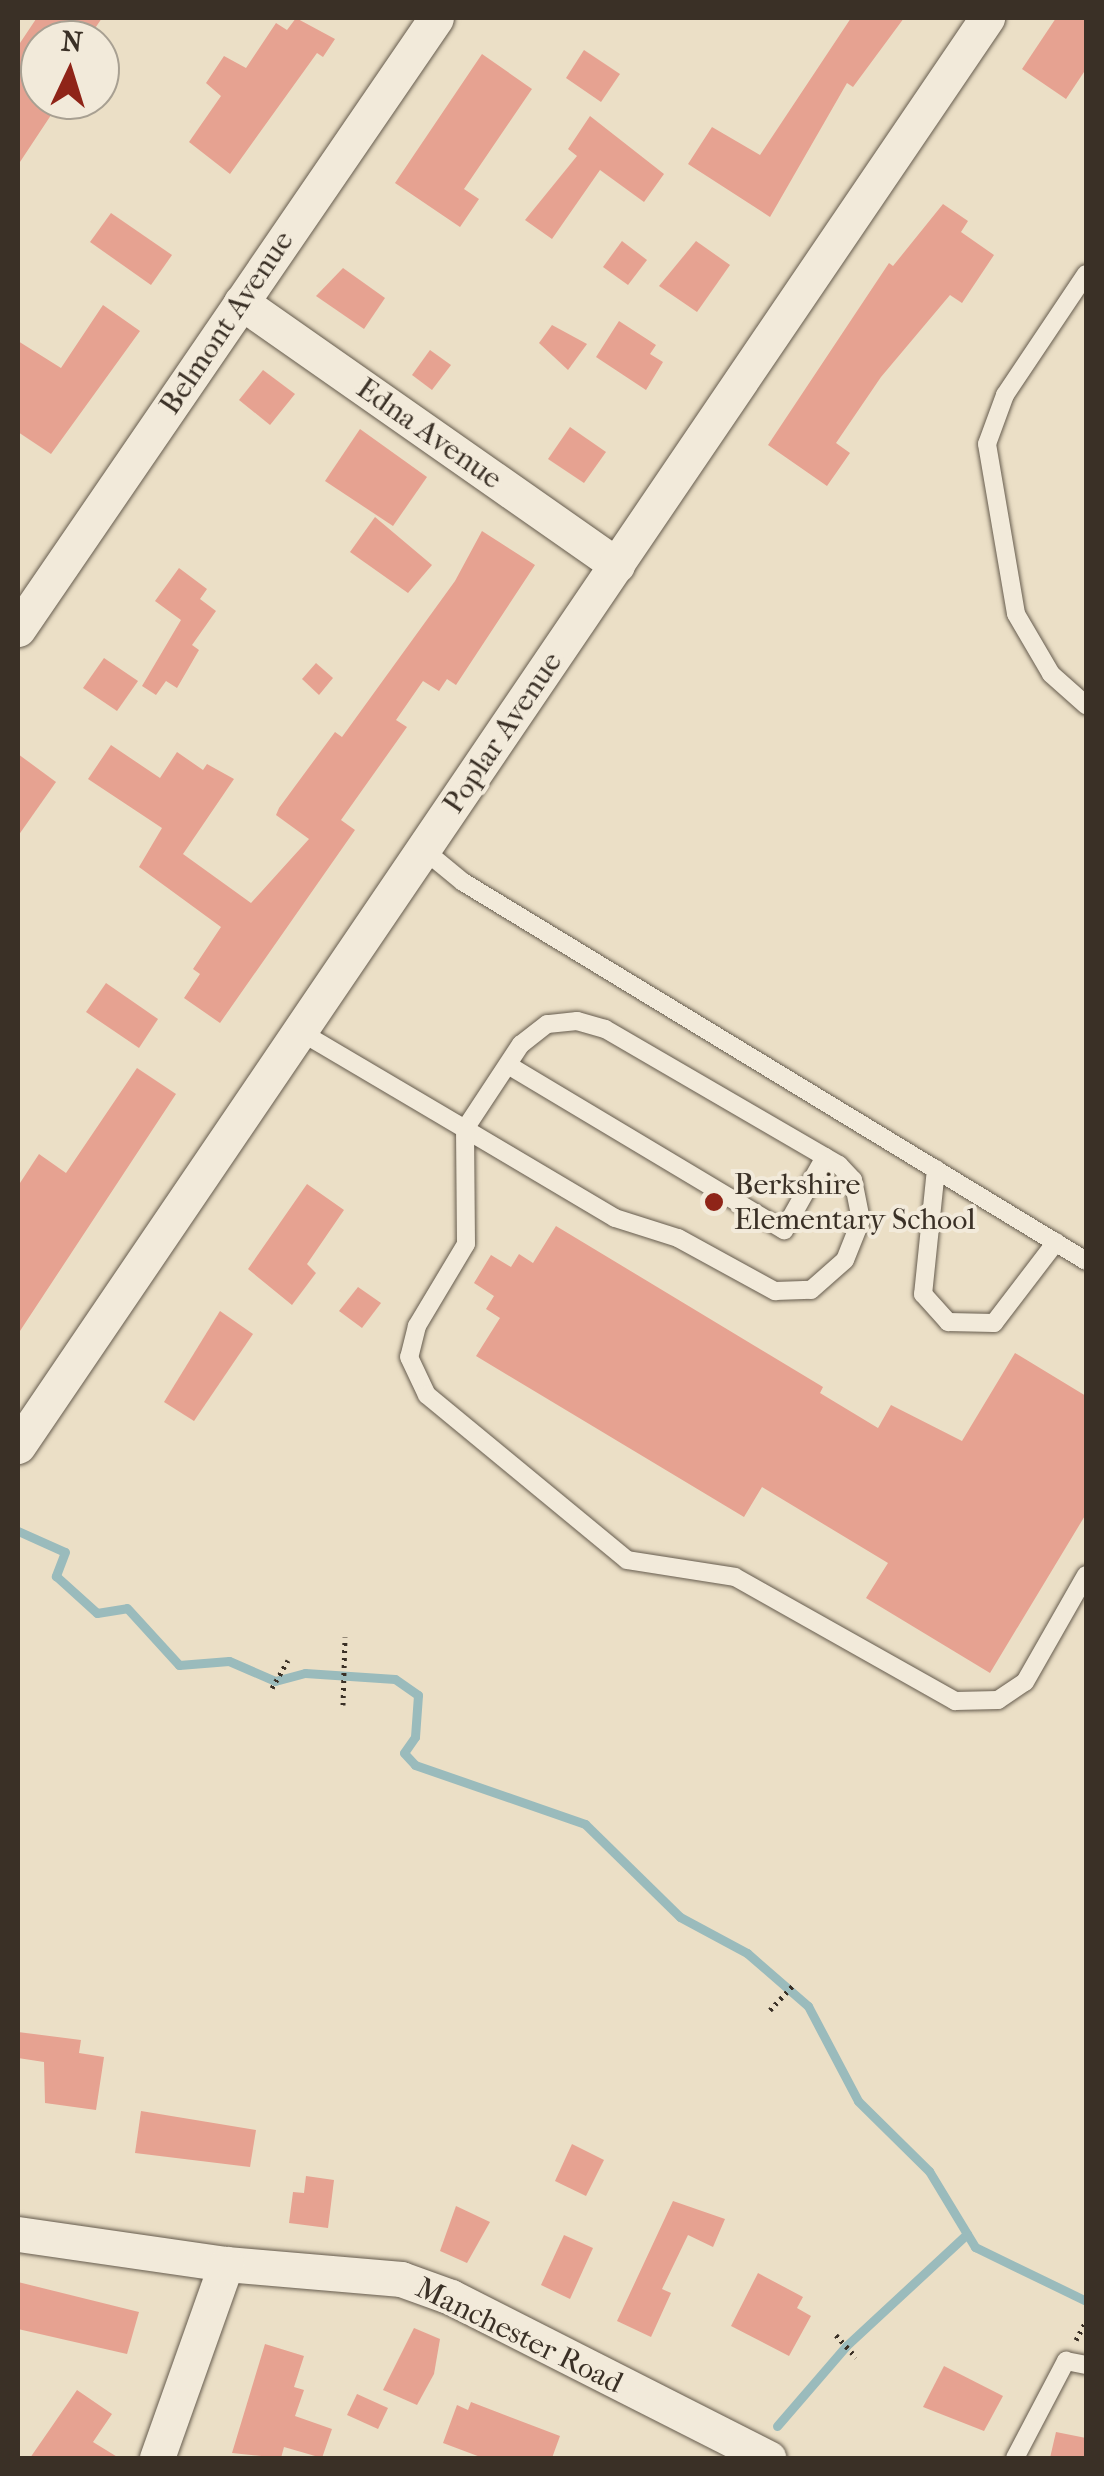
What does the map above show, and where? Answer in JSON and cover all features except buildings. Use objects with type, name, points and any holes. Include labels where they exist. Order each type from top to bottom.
[{"type":"street","name":"Belmont Avenue","points":[[18,629],[436,18]]},
{"type":"street","name":"Poplar Avenue","points":[[18,1446],[987,18]]},
{"type":"street","name":"Edna Avenue","points":[[241,302],[617,565]]},
{"type":"street","name":"Manchester Road","points":[[18,2234],[226,2264],[358,2271],[418,2285],[768,2458]]},
{"type":"street","points":[[157,2458],[226,2264]]},
{"type":"lane","points":[[1086,274],[1005,395],[987,444],[1016,614],[1051,674],[1086,705]]},
{"type":"lane","points":[[424,850],[463,882],[1086,1260]]},
{"type":"lane","points":[[301,1032],[465,1129],[614,1218],[678,1238],[755,1284],[792,1294],[831,1278],[861,1220],[852,1180],[826,1158],[605,1030],[577,1021],[546,1024],[508,1065],[465,1129],[466,1244],[416,1326],[408,1357],[427,1396],[627,1560],[735,1576],[955,1701],[998,1700],[1024,1682],[1086,1575]]},
{"type":"lane","points":[[508,1065],[784,1230],[826,1158]]},
{"type":"lane","points":[[936,1169],[923,1294],[948,1322],[994,1324],[1056,1242]]},
{"type":"lane","points":[[1015,2458],[1066,2360],[1086,2365]]},
{"type":"path","points":[[343,1705],[345,1637]]},
{"type":"path","points":[[272,1688],[288,1660]]},
{"type":"path","points":[[770,2010],[795,1983]]},
{"type":"path","points":[[836,2335],[856,2357]]},
{"type":"waterway","points":[[18,1531],[65,1552],[56,1576],[97,1613],[127,1608],[179,1665],[229,1661],[275,1681],[305,1673],[395,1679],[418,1695],[415,1737],[404,1753],[415,1765],[585,1824],[680,1917],[747,1953],[808,2006],[858,2101],[929,2171],[975,2247],[1086,2301]]},
{"type":"waterway","points":[[777,2426],[846,2346],[967,2234]]},
{"type":"place","name":"Berkshire Elementary School","points":[[714,1202]]}]
